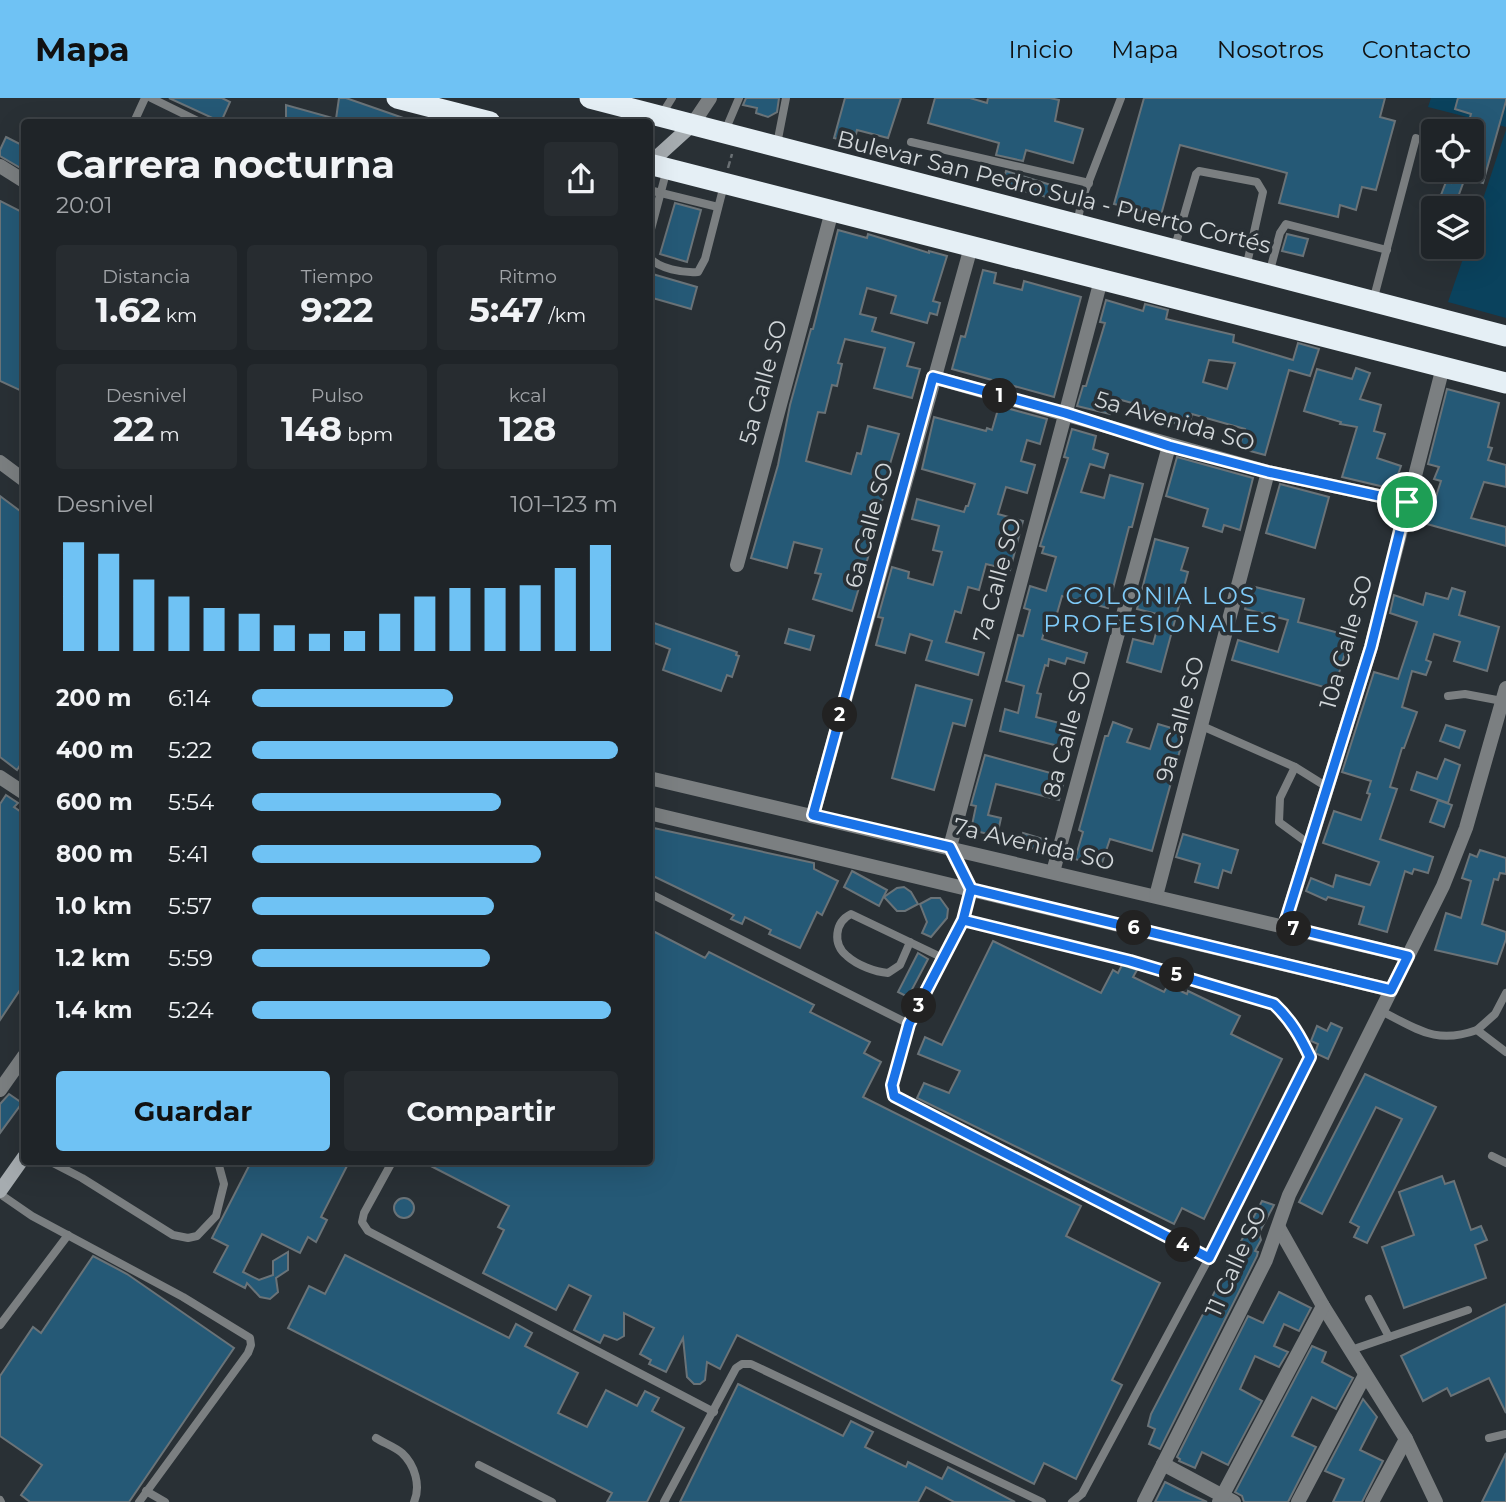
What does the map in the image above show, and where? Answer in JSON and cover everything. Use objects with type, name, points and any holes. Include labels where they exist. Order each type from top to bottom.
[{"type":"highway","points":[[397,98],[478,119]]},
{"type":"highway","name":"Bulevar San Pedro Sula - Puerto Cortés","points":[[602,100],[1506,335]]},
{"type":"highway","points":[[655,165],[1506,383]]},
{"type":"street","points":[[655,165],[692,125],[710,98]]},
{"type":"street","points":[[0,166],[21,179]]},
{"type":"street","name":"5a Calle SO","points":[[737,565],[832,211]]},
{"type":"street","name":"6a Calle SO","points":[[813,815],[971,247]]},
{"type":"street","name":"7a Calle SO","points":[[950,847],[1101,280]]},
{"type":"street","name":"10a Calle SO","points":[[1284,926],[1371,647],[1443,367]]},
{"type":"street","name":"5a Avenida SO","points":[[933,377],[1065,413],[1169,446],[1268,472],[1407,502]]},
{"type":"street","name":"8a Calle SO","points":[[1054,872],[1169,446]]},
{"type":"street","points":[[0,462],[21,478]]},
{"type":"street","name":"9a Calle SO","points":[[1156,896],[1268,472]]},
{"type":"street","name":"11 Calle SO","points":[[1144,1502],[1266,1260],[1289,1195],[1443,886],[1466,828],[1504,695]]},
{"type":"street","points":[[0,777],[21,791]]},
{"type":"street","name":"7a Avenida SO","points":[[653,779],[1408,956]]},
{"type":"street","points":[[653,814],[1391,990]]},
{"type":"street","points":[[950,847],[971,889]]},
{"type":"street","points":[[0,1090],[21,1060]]},
{"type":"street","points":[[0,1192],[21,1161]]},
{"type":"street","points":[[1279,1228],[1323,1306],[1406,1439],[1436,1502]]},
{"type":"street","points":[[1163,1464],[1225,1500],[1323,1306]]},
{"type":"street","points":[[1298,1502],[1365,1375]]},
{"type":"street","points":[[1372,1502],[1406,1439]]},
{"type":"lane","points":[[135,119],[145,98]]},
{"type":"lane","points":[[151,98],[194,119]]},
{"type":"lane","points":[[660,117],[672,98]]},
{"type":"lane","points":[[731,135],[739,98]]},
{"type":"lane","points":[[776,147],[786,98]]},
{"type":"lane","points":[[1077,223],[1082,199],[1121,98]]},
{"type":"lane","points":[[1373,301],[1416,138]]},
{"type":"lane","points":[[911,142],[1089,183]]},
{"type":"lane","points":[[653,221],[660,193],[655,165]]},
{"type":"lane","points":[[1174,250],[1199,171],[1257,182],[1263,192],[1246,268]]},
{"type":"lane","points":[[653,261],[686,273],[698,272],[705,258],[724,184]]},
{"type":"lane","points":[[653,192],[718,207]]},
{"type":"lane","points":[[1269,274],[1280,233],[1286,224],[1387,250]]},
{"type":"lane","points":[[1448,696],[1504,695]]},
{"type":"lane","points":[[1202,726],[1294,767],[1327,787]]},
{"type":"lane","points":[[1294,767],[1280,798],[1279,822],[1309,844]]},
{"type":"lane","points":[[971,889],[963,920],[909,1024],[892,1085],[894,1096],[1209,1258]]},
{"type":"lane","points":[[653,895],[909,1024]]},
{"type":"lane","points":[[910,942],[900,965],[888,974],[878,972],[846,956],[838,942],[837,928],[843,918],[851,914],[910,942],[943,958]]},
{"type":"lane","points":[[963,920],[1130,961],[1274,1004],[1289,1018],[1310,1057],[1209,1258],[1082,1494],[1072,1502]]},
{"type":"lane","points":[[1381,1011],[1435,1037],[1457,1037],[1477,1031],[1495,1014],[1506,993]]},
{"type":"lane","points":[[1477,1031],[1506,1052]]},
{"type":"lane","points":[[1492,1156],[1506,1163]]},
{"type":"lane","points":[[57,1165],[173,1235],[188,1238],[197,1236],[216,1216],[224,1184],[219,1165]]},
{"type":"lane","points":[[390,1165],[364,1213],[362,1222],[368,1231],[714,1412]]},
{"type":"lane","points":[[0,1192],[32,1216],[183,1297],[250,1338],[248,1353],[139,1502]]},
{"type":"lane","points":[[0,1325],[3,1313],[68,1235]]},
{"type":"lane","points":[[1369,1299],[1389,1337]]},
{"type":"lane","points":[[1351,1350],[1468,1310]]},
{"type":"lane","points":[[664,1502],[736,1368],[743,1364],[751,1364],[1042,1502]]},
{"type":"lane","points":[[1489,1438],[1506,1434]]},
{"type":"lane","points":[[376,1438],[402,1454],[414,1472],[418,1486],[414,1502]]},
{"type":"lane","points":[[479,1465],[552,1502]]},
{"type":"lane","points":[[146,1491],[165,1502]]},
{"type":"path","points":[[724,184],[731,135]]},
{"type":"shaded area","points":[[1431,98],[1506,98],[1506,127],[1484,121],[1484,119],[1428,107]]},
{"type":"shaded area","points":[[1506,130],[1506,318],[1448,302],[1463,259],[1484,259],[1484,196]]},
{"type":"building","points":[[169,98],[222,98],[230,102],[222,119],[214,119]]},
{"type":"building","points":[[339,98],[346,98],[406,119],[336,119]]},
{"type":"building","points":[[746,98],[779,98],[777,112],[768,117],[756,113],[757,108],[743,105]]},
{"type":"building","points":[[845,98],[901,98],[888,138],[857,130],[854,143],[834,138]]},
{"type":"building","points":[[935,98],[970,98],[987,103],[988,98],[1059,100],[1055,121],[1083,129],[1073,163],[1026,150],[1023,161],[996,155],[999,143],[928,123]]},
{"type":"building","points":[[1144,98],[1385,98],[1380,117],[1395,121],[1376,190],[1362,187],[1356,210],[1340,205],[1338,217],[1279,203],[1287,173],[1180,145],[1161,215],[1114,204]]},
{"type":"building","points":[[1458,98],[1506,98],[1484,179],[1484,119],[1470,119],[1471,114],[1455,109]]},
{"type":"building","points":[[286,105],[336,119],[286,119]]},
{"type":"building","points":[[6,137],[21,144],[21,168],[0,156]]},
{"type":"building","points":[[1006,171],[1054,186],[1051,198],[1002,186]]},
{"type":"building","points":[[1446,182],[1464,182],[1458,196],[1441,196]]},
{"type":"building","points":[[0,201],[21,212],[21,391],[0,381]]},
{"type":"building","points":[[675,203],[701,210],[687,262],[660,254]]},
{"type":"building","points":[[838,230],[867,238],[868,234],[947,256],[933,301],[940,303],[937,315],[930,313],[927,323],[891,313],[896,296],[867,288],[860,314],[876,318],[872,331],[914,343],[907,366],[920,369],[912,398],[874,388],[885,348],[845,339],[838,363],[842,364],[837,386],[832,385],[825,413],[818,412],[806,461],[851,474],[857,453],[861,454],[868,426],[899,434],[881,494],[884,495],[877,517],[880,517],[852,611],[813,599],[821,574],[815,573],[822,549],[794,542],[787,568],[751,558],[778,465],[790,405]]},
{"type":"building","points":[[1287,234],[1308,239],[1303,256],[1282,251]]},
{"type":"building","points":[[983,270],[996,273],[994,283],[1022,290],[1024,281],[1081,297],[1054,397],[952,369],[961,336],[965,337]]},
{"type":"building","points":[[653,274],[697,287],[691,309],[653,298]]},
{"type":"building","points":[[1106,300],[1143,311],[1145,304],[1168,310],[1166,319],[1234,335],[1233,342],[1293,360],[1298,343],[1319,349],[1310,376],[1289,370],[1265,455],[1239,448],[1245,429],[1192,414],[1189,427],[1151,417],[1153,412],[1142,409],[1143,406],[1114,398],[1110,414],[1077,406],[1083,386],[1086,386],[1105,323],[1100,322]],"holes":[[[1209,360],[1235,363],[1227,389],[1203,382]]]},
{"type":"building","points":[[1356,368],[1370,373],[1360,399],[1381,405],[1374,431],[1385,434],[1377,458],[1401,466],[1393,489],[1342,477],[1357,427],[1304,411],[1317,369],[1352,379]]},
{"type":"building","points":[[1447,389],[1499,403],[1488,447],[1492,448],[1488,460],[1506,465],[1506,487],[1484,482],[1471,518],[1506,527],[1506,546],[1427,524],[1441,481],[1434,479],[1439,467],[1428,464]]},
{"type":"building","points":[[999,406],[1047,419],[1040,444],[1027,440],[1021,461],[1035,465],[1027,493],[1006,487],[998,514],[1023,521],[1010,570],[986,564],[979,590],[968,587],[961,613],[955,611],[946,642],[984,653],[978,675],[926,660],[932,641],[910,634],[905,653],[876,645],[883,618],[878,617],[892,567],[909,572],[908,578],[933,585],[942,552],[933,550],[939,526],[912,519],[917,499],[964,512],[975,484],[922,469],[934,417],[986,431],[987,428],[992,430]]},
{"type":"building","points":[[1072,429],[1096,436],[1093,449],[1108,454],[1104,468],[1090,464],[1081,492],[1104,498],[1110,475],[1143,484],[1108,608],[1062,596],[1056,617],[1049,615],[1042,639],[1087,653],[1084,663],[1067,658],[1065,664],[1049,659],[1037,693],[1041,694],[1036,717],[1075,727],[1070,749],[1000,731],[1005,709],[1018,713],[1024,686],[1006,681],[1018,635],[1023,636],[1030,610],[1024,608],[1030,586],[1046,591],[1056,557],[1042,553],[1044,547],[1040,546],[1068,458],[1064,457]]},
{"type":"building","points":[[1177,457],[1253,478],[1240,530],[1224,525],[1222,532],[1203,526],[1208,509],[1166,496]]},
{"type":"building","points":[[1280,484],[1329,497],[1315,548],[1266,533]]},
{"type":"building","points":[[0,496],[21,512],[21,764],[17,770],[0,757]]},
{"type":"building","points":[[1155,539],[1188,548],[1181,570],[1188,572],[1161,672],[1127,662],[1133,639],[1153,644],[1161,615],[1137,609]]},
{"type":"building","points":[[1251,586],[1304,599],[1298,622],[1350,636],[1334,690],[1232,660],[1238,640],[1278,652],[1288,620],[1245,609]]},
{"type":"building","points":[[1452,588],[1465,592],[1459,615],[1499,627],[1487,671],[1454,661],[1460,642],[1434,634],[1426,660],[1431,662],[1426,675],[1412,671],[1402,707],[1417,712],[1390,787],[1397,789],[1380,839],[1433,857],[1428,873],[1414,869],[1412,874],[1405,871],[1387,932],[1359,924],[1364,907],[1328,897],[1326,900],[1306,891],[1311,878],[1333,887],[1336,875],[1370,885],[1379,862],[1323,843],[1334,811],[1361,820],[1370,794],[1367,793],[1371,781],[1342,772],[1374,672],[1398,679],[1417,622],[1390,613],[1394,595],[1423,605],[1426,593],[1448,599]]},
{"type":"building","points":[[654,623],[737,652],[736,655],[739,656],[732,677],[727,675],[721,691],[663,670],[670,649],[653,643]]},
{"type":"building","points":[[789,629],[814,636],[810,650],[785,643]]},
{"type":"building","points":[[916,685],[972,700],[965,726],[953,723],[934,790],[892,778]]},
{"type":"building","points":[[1113,722],[1132,729],[1127,742],[1150,749],[1158,724],[1185,732],[1152,851],[1110,839],[1101,866],[1075,859],[1083,832],[1079,830],[1105,736],[1108,736]]},
{"type":"building","points":[[1446,725],[1465,731],[1459,748],[1440,741]]},
{"type":"building","points":[[985,755],[1065,777],[1059,800],[996,784],[988,815],[1001,818],[997,836],[971,830],[976,806],[971,805]]},
{"type":"building","points":[[1445,759],[1460,765],[1448,803],[1411,790],[1417,772],[1437,779]]},
{"type":"building","points":[[6,795],[18,803],[14,807],[21,812],[21,988],[0,1020],[0,804]]},
{"type":"building","points":[[1438,800],[1452,805],[1444,827],[1430,822]]},
{"type":"building","points":[[653,828],[814,863],[814,869],[838,881],[822,915],[817,912],[800,948],[769,934],[771,930],[745,917],[742,924],[731,919],[734,915],[653,876]]},
{"type":"building","points":[[1023,833],[1046,840],[1043,851],[1020,845]]},
{"type":"building","points":[[1183,834],[1238,850],[1231,873],[1223,870],[1218,888],[1195,882],[1200,864],[1176,857]]},
{"type":"building","points":[[1480,850],[1506,858],[1506,874],[1500,873],[1498,880],[1494,879],[1482,924],[1506,932],[1497,964],[1435,950],[1446,913],[1461,918],[1471,881],[1462,878],[1470,854],[1477,857]]},
{"type":"building","points":[[852,871],[887,890],[879,906],[844,887]]},
{"type":"building","points":[[904,887],[911,892],[918,904],[905,911],[897,911],[884,897],[897,888]]},
{"type":"building","points":[[931,898],[940,898],[948,909],[947,918],[931,937],[922,933],[927,922],[920,904]]},
{"type":"building","points":[[653,931],[705,958],[709,952],[814,1005],[810,1012],[870,1042],[864,1053],[881,1062],[863,1097],[1081,1206],[1066,1236],[1160,1283],[1112,1380],[1122,1385],[1076,1479],[1044,1463],[1034,1484],[737,1335],[720,1369],[707,1362],[705,1380],[694,1384],[687,1377],[683,1338],[666,1372],[649,1364],[651,1360],[640,1354],[654,1328],[624,1313],[624,1336],[617,1340],[604,1335],[600,1343],[574,1330],[591,1296],[569,1285],[556,1310],[483,1273],[504,1230],[498,1227],[509,1206],[429,1165],[653,1165]]},
{"type":"building","points":[[993,941],[1101,993],[1113,970],[1118,973],[1122,965],[1137,970],[1133,977],[1164,992],[1168,985],[1187,994],[1188,991],[1240,1016],[1231,1034],[1282,1059],[1204,1219],[1182,1208],[1174,1224],[917,1098],[924,1083],[949,1093],[960,1071],[918,1054],[925,1037],[942,1045]]},
{"type":"building","points":[[918,953],[928,959],[908,997],[898,992]]},
{"type":"building","points":[[1331,1023],[1342,1028],[1328,1059],[1315,1053],[1318,1044],[1311,1041],[1317,1026],[1327,1031]]},
{"type":"building","points":[[1365,1074],[1436,1107],[1367,1243],[1354,1237],[1359,1227],[1350,1222],[1402,1119],[1376,1107],[1322,1214],[1299,1202]]},
{"type":"building","points":[[9,1094],[21,1102],[0,1133],[0,1104]]},
{"type":"building","points":[[249,1165],[347,1165],[321,1217],[327,1220],[316,1242],[308,1237],[300,1253],[262,1234],[243,1272],[259,1280],[273,1275],[273,1261],[288,1252],[288,1270],[276,1278],[278,1292],[270,1299],[260,1297],[247,1283],[245,1288],[214,1272],[228,1246],[212,1238]]},
{"type":"building","points":[[1442,1176],[1445,1184],[1454,1181],[1471,1230],[1481,1226],[1487,1240],[1475,1245],[1486,1278],[1404,1308],[1382,1247],[1414,1235],[1399,1192]]},
{"type":"building","points":[[404,1198],[411,1201],[414,1208],[411,1215],[404,1218],[397,1215],[394,1208],[397,1201]]},
{"type":"building","points":[[1262,1201],[1274,1205],[1259,1233],[1261,1240],[1255,1251],[1258,1252],[1257,1256],[1160,1449],[1149,1444],[1155,1429],[1148,1426],[1151,1414]]},
{"type":"building","points":[[345,1255],[509,1338],[516,1324],[532,1333],[525,1346],[578,1373],[558,1413],[587,1427],[606,1390],[637,1406],[645,1391],[659,1398],[652,1411],[684,1428],[647,1502],[607,1502],[612,1493],[288,1328],[309,1286],[325,1294]]},
{"type":"building","points":[[93,1256],[127,1274],[234,1348],[129,1502],[30,1502],[21,1495],[42,1465],[0,1436],[0,1376],[33,1327],[41,1333]]},
{"type":"building","points":[[1279,1292],[1311,1308],[1299,1331],[1284,1324],[1274,1346],[1288,1352],[1279,1367],[1255,1356],[1240,1389],[1262,1401],[1228,1465],[1202,1452],[1195,1468],[1179,1461],[1177,1457],[1248,1316],[1263,1323]]},
{"type":"building","points":[[1506,1304],[1506,1413],[1489,1378],[1451,1396],[1447,1388],[1423,1401],[1401,1356]]},
{"type":"building","points":[[1312,1346],[1326,1352],[1322,1362],[1353,1378],[1336,1409],[1312,1397],[1292,1436],[1316,1447],[1288,1502],[1244,1502],[1242,1496],[1235,1492]]},
{"type":"building","points":[[738,1384],[843,1436],[851,1421],[873,1432],[865,1447],[906,1467],[908,1462],[942,1479],[948,1467],[1015,1502],[954,1502],[926,1487],[918,1502],[680,1502]]},
{"type":"building","points":[[1363,1399],[1377,1417],[1360,1450],[1383,1461],[1362,1502],[1333,1502],[1344,1479],[1325,1471]]},
{"type":"building","points":[[1506,1453],[1506,1502],[1482,1502]]},
{"type":"building","points":[[1165,1482],[1185,1492],[1207,1502],[1155,1502]]},
{"type":"district","name":"COLONIA LOS PROFESIONALES","points":[[1161,610]]},
{"type":"route","points":[[1407,502],[1268,472],[1169,446],[1065,413],[933,377],[813,815],[950,847],[971,889],[963,920],[909,1024],[894,1075],[894,1096],[1209,1258],[1310,1057],[1289,1018],[1274,1004],[1130,961],[963,920],[965,910],[971,889],[1391,990],[1408,956],[1284,926],[1371,647],[1407,502]]}]
